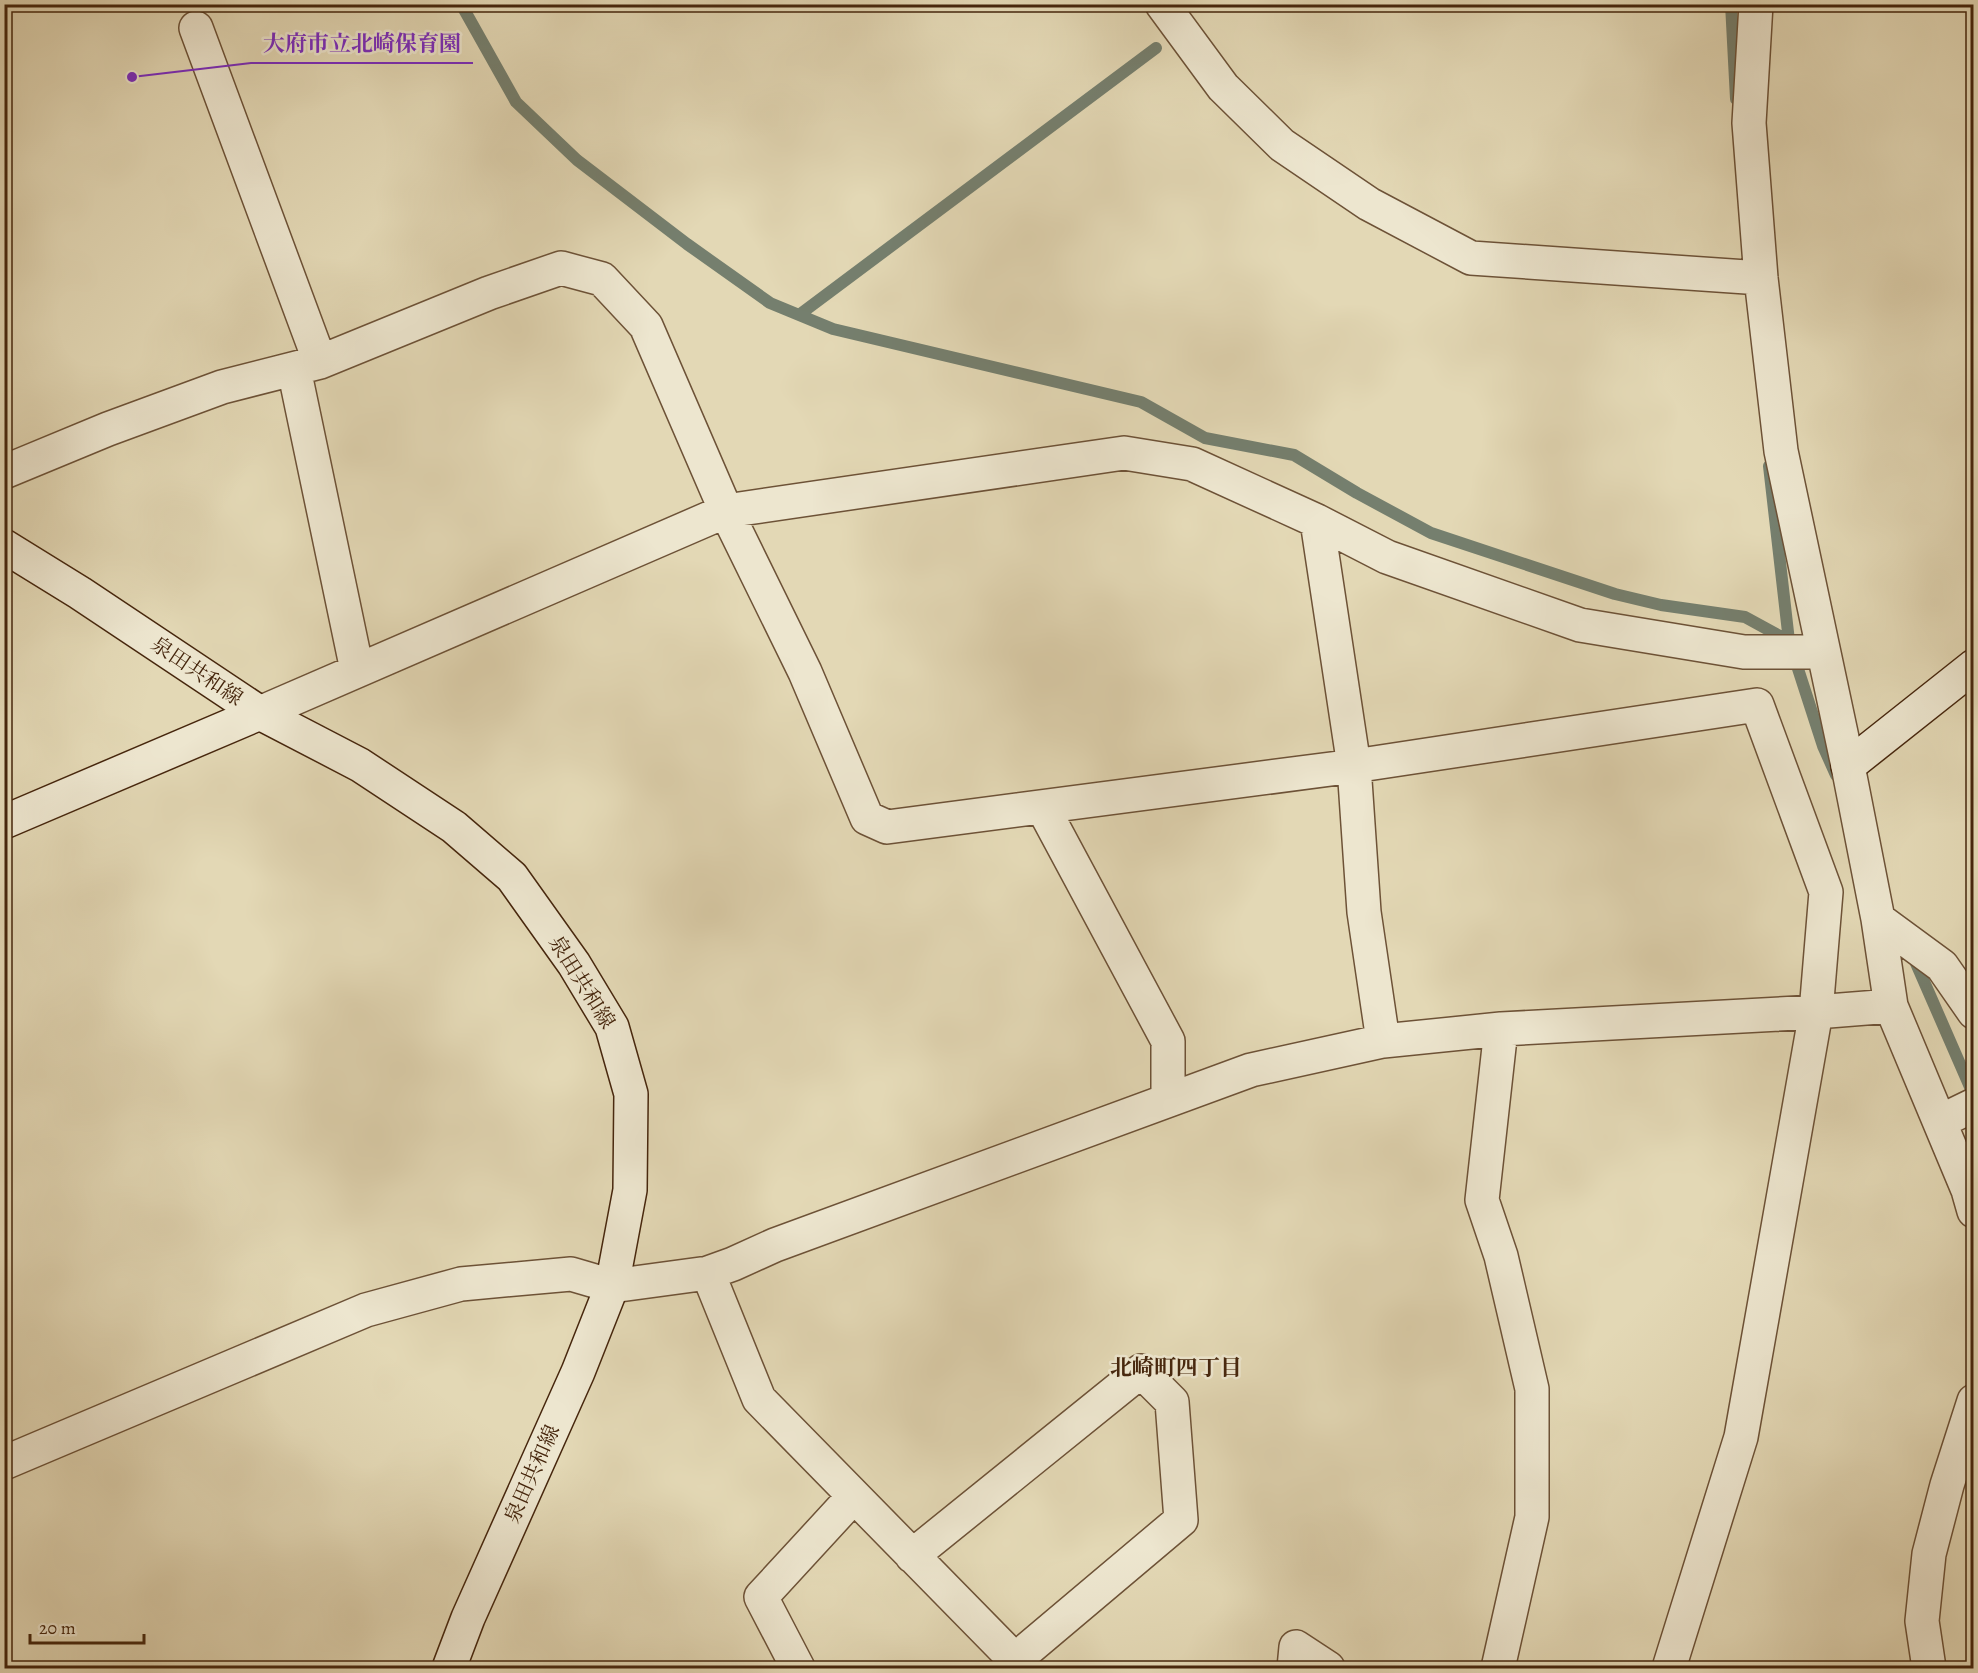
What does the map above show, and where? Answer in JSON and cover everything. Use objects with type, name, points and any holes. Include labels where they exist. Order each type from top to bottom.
[{"type":"street","points":[[1162,4],[1223,87],[1282,145],[1369,204],[1471,258],[1761,278]]},
{"type":"street","points":[[1756,4],[1749,123],[1761,278],[1781,451],[1848,766],[1878,919],[1891,1006],[1941,1121],[1974,1211]]},
{"type":"street","points":[[196,28],[307,366],[357,670]]},
{"type":"street","points":[[4,472],[108,429],[222,387],[307,366],[489,293],[561,268],[602,279],[646,326],[726,511],[805,672],[867,818],[887,827],[1354,766],[1757,705],[1826,892],[1816,1012],[1741,1437],[1669,1668]]},
{"type":"street","points":[[4,822],[726,511],[1125,453],[1192,464],[1387,556],[1580,625],[1744,652],[1822,652]]},
{"type":"street","points":[[1317,521],[1354,766],[1364,912],[1383,1041]]},
{"type":"street","name":"泉田共和線","points":[[4,546],[80,593],[260,713],[360,765],[454,827],[512,877],[574,964],[612,1027],[631,1094],[630,1190],[612,1286],[578,1372],[468,1618],[449,1668]]},
{"type":"street","points":[[1848,766],[1974,666]]},
{"type":"street","points":[[1043,808],[1168,1041],[1168,1099]]},
{"type":"street","points":[[1878,919],[1942,966],[1974,1012]]},
{"type":"street","points":[[4,1464],[366,1310],[461,1284],[571,1274],[612,1286],[708,1273],[775,1245],[1251,1070],[1383,1041],[1501,1029],[1891,1006]]},
{"type":"street","points":[[1498,1668],[1532,1517],[1532,1389],[1501,1256],[1482,1200],[1501,1029]]},
{"type":"street","points":[[1941,1121],[1974,1105]]},
{"type":"street","points":[[708,1273],[759,1400],[1015,1664],[1181,1520],[1172,1402],[1141,1371],[912,1556]]},
{"type":"street","points":[[1929,1668],[1922,1621],[1929,1554],[1947,1485],[1974,1401]]},
{"type":"street","points":[[798,1668],[761,1597],[854,1496]]},
{"type":"street","points":[[1294,1668],[1296,1647],[1328,1668]]},
{"type":"waterway","points":[[461,4],[516,102],[577,160],[687,244],[770,303],[833,329],[1141,402],[1205,438],[1294,455],[1357,493],[1431,533],[1615,594],[1661,605],[1745,617],[1789,641]]},
{"type":"waterway","points":[[1731,4],[1736,99]]},
{"type":"waterway","points":[[799,315],[1156,48]]},
{"type":"waterway","points":[[1769,466],[1789,641],[1823,746],[1836,775]]},
{"type":"waterway","points":[[1912,954],[1974,1096]]},
{"type":"place","name":"大府市立北崎保育園","points":[[132,77]]},
{"type":"district","name":"北崎町四丁目","points":[[1176,1367]]}]
